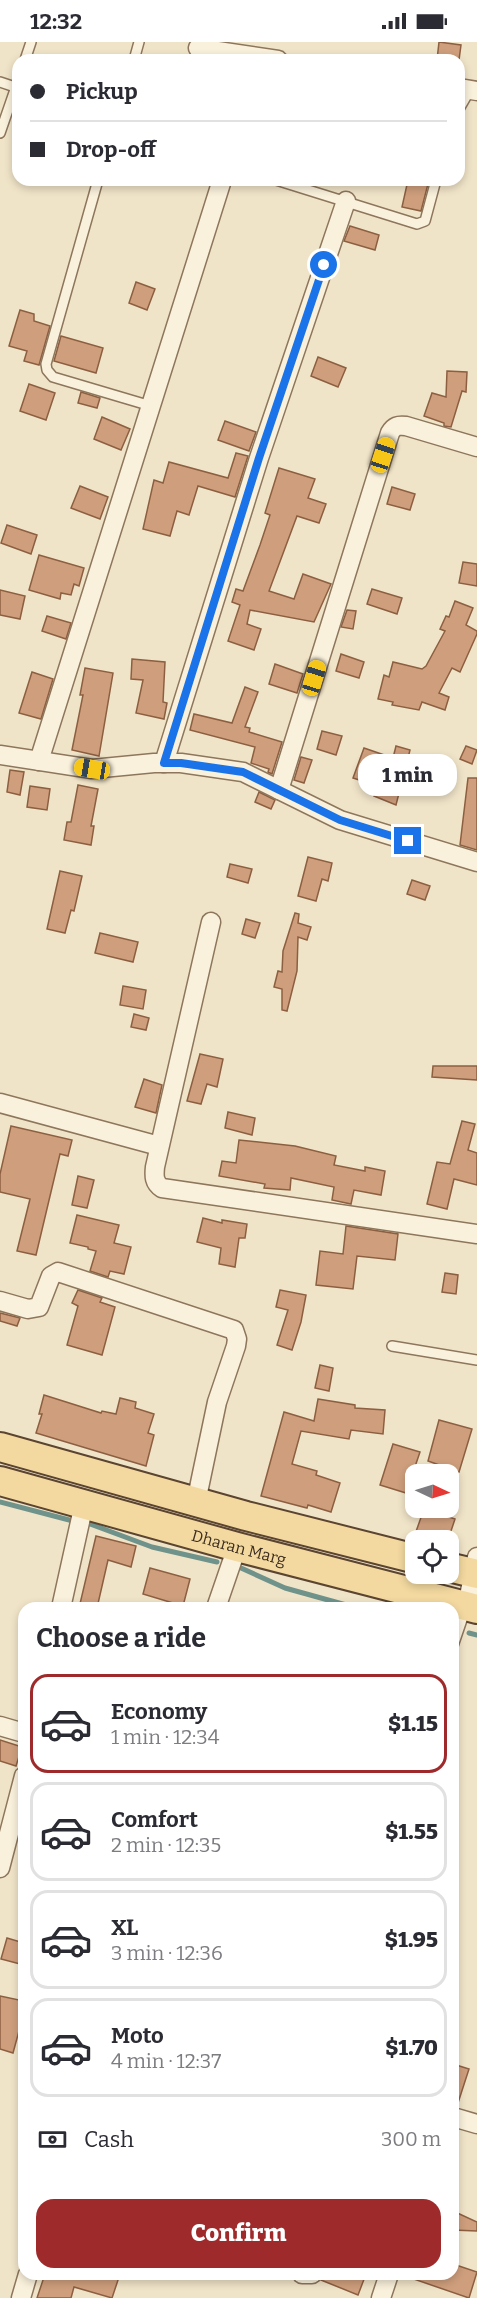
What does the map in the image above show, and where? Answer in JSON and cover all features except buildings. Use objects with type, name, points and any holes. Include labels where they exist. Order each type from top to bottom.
[{"type":"main road","name":"Dharan Marg","points":[[0,1447],[196,1502],[405,1556]]},
{"type":"main road","name":"Dharan Marg","points":[[0,1481],[237,1547],[452,1602]]},
{"type":"street","points":[[198,48],[247,52]]},
{"type":"street","points":[[39,761],[220,186]]},
{"type":"street","points":[[164,763],[259,458],[346,201]]},
{"type":"street","points":[[279,790],[390,433],[399,425],[406,426],[477,447]]},
{"type":"street","points":[[0,755],[92,769],[181,763],[243,772],[340,820],[477,862]]},
{"type":"street","points":[[211,922],[159,1146],[154,1175],[158,1185],[162,1188],[477,1234]]},
{"type":"street","points":[[0,1103],[159,1146]]},
{"type":"street","points":[[0,1301],[28,1309],[39,1307],[51,1276],[58,1272],[234,1330],[237,1339],[236,1346],[217,1402],[196,1502]]},
{"type":"street","points":[[62,1602],[84,1504]]},
{"type":"street","points":[[218,1602],[237,1547]]},
{"type":"street","points":[[469,1568],[472,1607]]},
{"type":"street","points":[[0,1726],[18,1731]]},
{"type":"street","points":[[0,1868],[18,1799]]},
{"type":"street","points":[[459,2119],[477,2124]]},
{"type":"street","points":[[21,2298],[26,2280]]},
{"type":"street","points":[[381,2298],[387,2280]]},
{"type":"lane","points":[[0,133],[12,100]]},
{"type":"lane","points":[[96,186],[46,370],[53,378],[151,406]]},
{"type":"lane","points":[[296,186],[420,224],[425,221],[434,186]]},
{"type":"lane","points":[[392,1346],[477,1360]]},
{"type":"lane","points":[[459,1634],[472,1607]]},
{"type":"waterway","points":[[0,1502],[73,1521]]},
{"type":"waterway","points":[[90,1524],[152,1547],[217,1562]]},
{"type":"waterway","points":[[241,1568],[285,1588],[335,1602]]},
{"type":"waterway","points":[[469,1633],[477,1635]]},
{"type":"route","points":[[324,265],[259,458],[164,763],[181,763],[243,772],[340,820],[408,841]]}]
